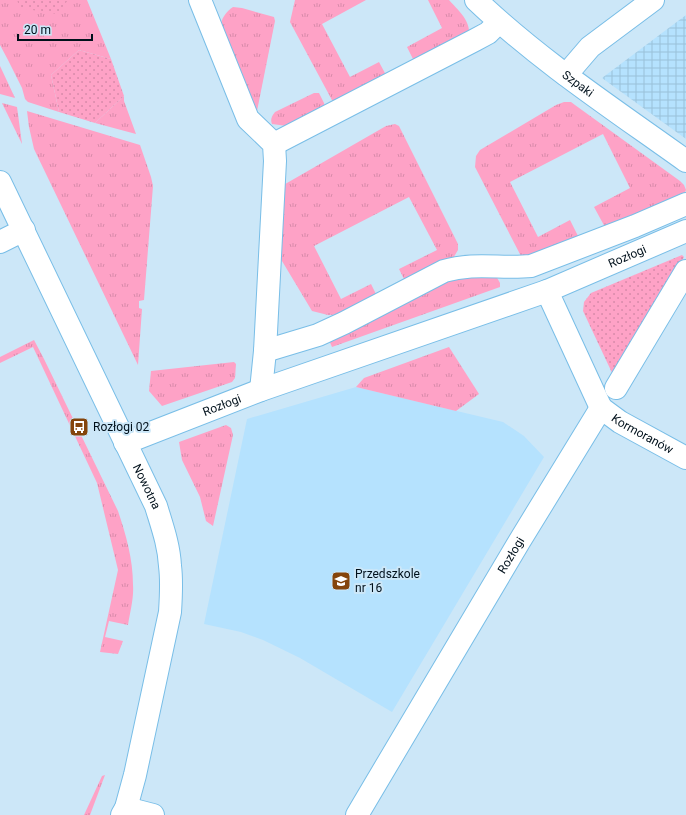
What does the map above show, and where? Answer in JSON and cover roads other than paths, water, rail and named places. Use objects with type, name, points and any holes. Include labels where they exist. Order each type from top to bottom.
[{"type":"street","points":[[200,0],[248,119],[274,144],[275,160],[265,351],[261,390]]},
{"type":"street","name":"Szpaki","points":[[476,0],[499,22],[566,75],[682,153]]},
{"type":"street","points":[[566,75],[590,47],[653,0]]},
{"type":"street","points":[[274,144],[488,33],[499,22]]},
{"type":"street","name":"Nowotna","points":[[0,182],[156,506],[165,534],[170,565],[170,612],[135,775],[124,811]]},
{"type":"street","points":[[265,351],[318,335],[444,271],[459,267],[472,266],[531,266],[635,226],[686,204]]},
{"type":"street","points":[[0,242],[24,230]]},
{"type":"street","name":"Rozłogi","points":[[125,443],[261,390],[547,291],[686,231]]},
{"type":"street","points":[[616,388],[686,271]]},
{"type":"street","points":[[547,291],[601,408]]},
{"type":"street","name":"Rozłogi","points":[[357,815],[515,549],[601,408]]},
{"type":"street","name":"Kormoranów","points":[[601,408],[620,422],[686,458]]},
{"type":"street","points":[[124,811],[152,815]]},
{"type":"place","name":"Rozłogi 02","points":[[79,427]]},
{"type":"place","name":"Przedszkole nr 16","points":[[341,581]]}]
